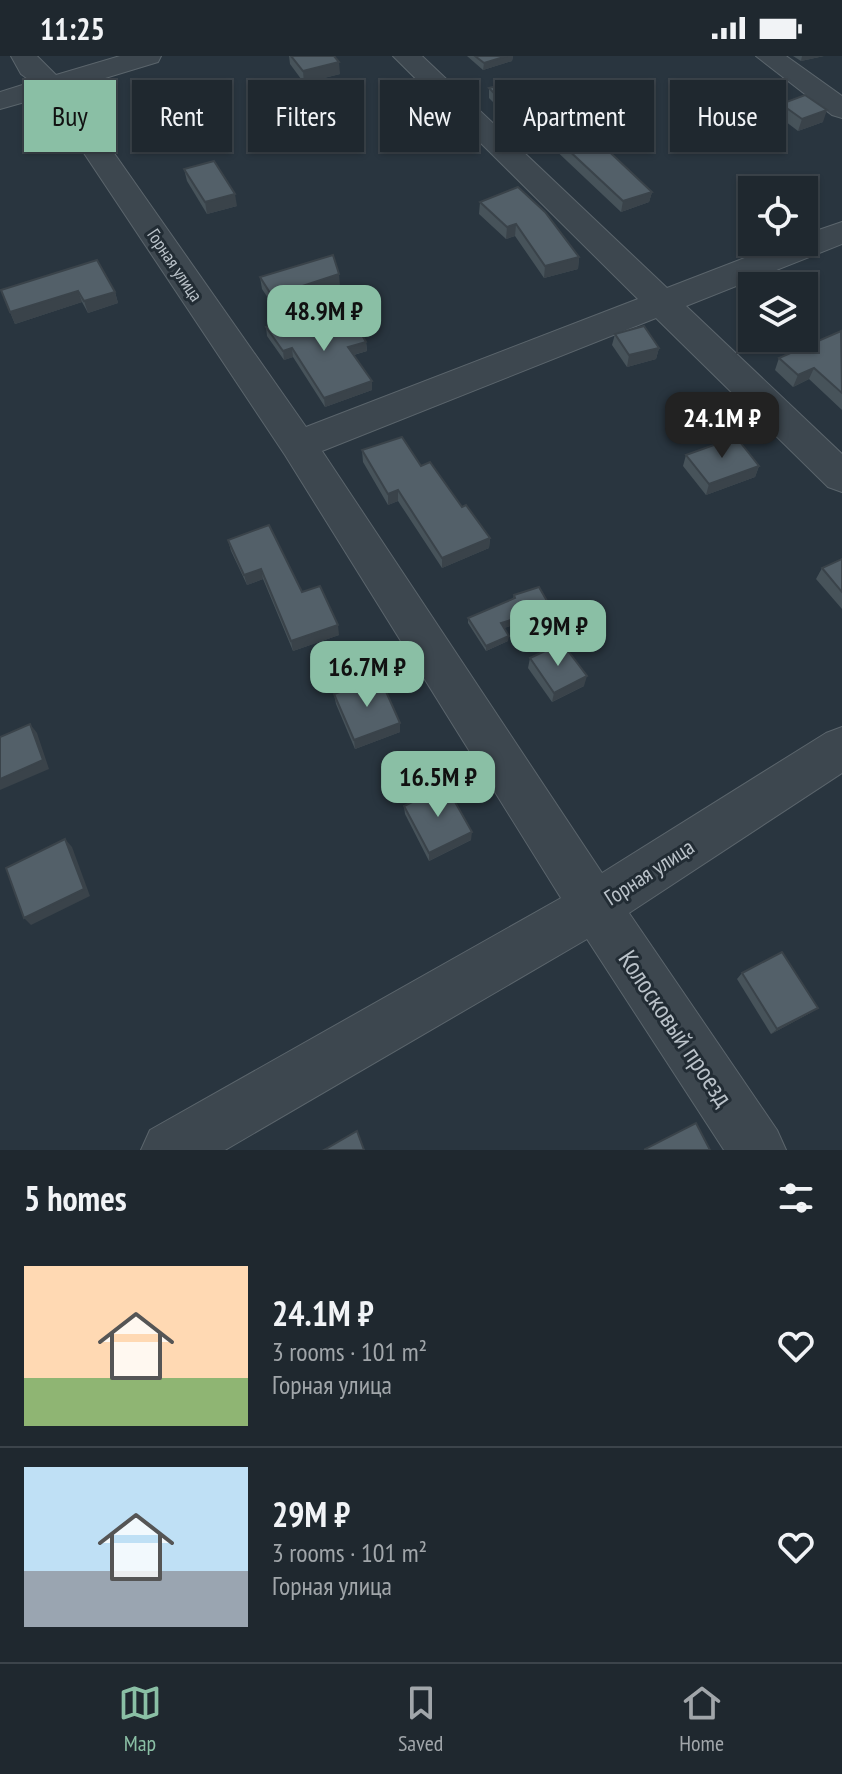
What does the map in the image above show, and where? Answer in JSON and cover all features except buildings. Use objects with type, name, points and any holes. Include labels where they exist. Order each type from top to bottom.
[{"type":"street","name":"Горная улица","points":[[24,56],[31,68],[46,80]]},
{"type":"street","points":[[72,80],[148,56]]},
{"type":"street","points":[[406,56],[842,477]]},
{"type":"street","points":[[769,56],[842,109]]},
{"type":"street","points":[[0,101],[24,94]]},
{"type":"street","name":"Горная улица","points":[[98,152],[298,445],[595,906],[842,748]]},
{"type":"street","points":[[298,445],[842,232]]},
{"type":"street","points":[[170,1150],[595,906]]},
{"type":"street","name":"Колосковый проезд","points":[[595,906],[757,1150]]}]
